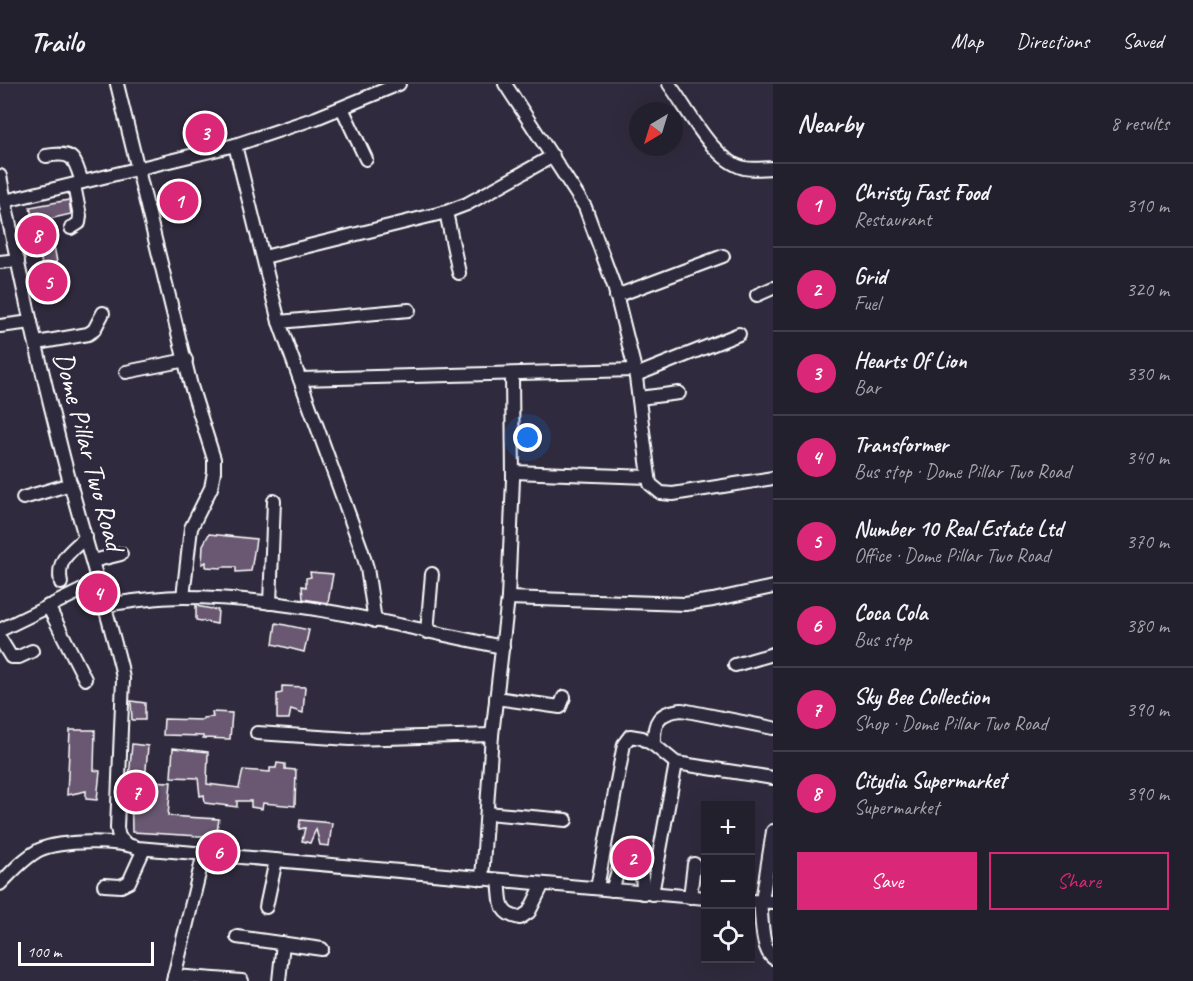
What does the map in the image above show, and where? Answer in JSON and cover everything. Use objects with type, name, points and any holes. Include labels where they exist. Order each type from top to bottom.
[{"type":"street","points":[[505,84],[554,156],[585,207],[616,296],[636,372],[650,484],[661,493],[673,494],[773,478]]},
{"type":"street","points":[[669,84],[707,139],[721,154],[743,168],[773,168]]},
{"type":"street","points":[[120,85],[137,168],[160,252],[191,386],[214,459],[211,488],[191,528],[183,597]]},
{"type":"street","points":[[5,201],[235,145],[342,108],[395,85]]},
{"type":"street","points":[[342,108],[366,159]]},
{"type":"street","points":[[235,145],[279,322],[361,548],[367,568],[375,621]]},
{"type":"street","points":[[46,156],[62,153],[75,162],[80,216],[79,223],[70,228]]},
{"type":"street","points":[[264,257],[446,212],[466,204],[554,156]]},
{"type":"street","name":"Dome Pillar Two Road","points":[[0,176],[31,322],[71,484],[106,605],[123,679],[117,828],[119,837],[126,844]]},
{"type":"street","points":[[446,212],[459,273]]},
{"type":"street","points":[[616,296],[723,256]]},
{"type":"street","points":[[0,262],[18,260]]},
{"type":"street","points":[[757,295],[773,288]]},
{"type":"street","points":[[279,322],[409,310]]},
{"type":"street","points":[[37,343],[88,334],[94,330],[103,313]]},
{"type":"street","points":[[0,326],[31,322]]},
{"type":"street","points":[[300,379],[636,372],[739,334]]},
{"type":"street","points":[[126,372],[186,360]]},
{"type":"street","points":[[482,879],[492,735],[508,598],[513,472],[512,375]]},
{"type":"street","points":[[639,398],[680,393]]},
{"type":"street","points":[[513,472],[648,477]]},
{"type":"street","points":[[23,498],[71,484]]},
{"type":"street","points":[[270,603],[274,501]]},
{"type":"street","points":[[61,583],[60,565],[65,556],[86,537]]},
{"type":"street","points":[[93,561],[121,554]]},
{"type":"street","points":[[427,632],[432,574]]},
{"type":"street","points":[[32,651],[19,657],[11,657],[1,630],[99,582]]},
{"type":"street","points":[[508,598],[685,604],[773,587]]},
{"type":"street","points":[[106,605],[183,597],[270,603],[503,647]]},
{"type":"street","points":[[48,606],[85,679]]},
{"type":"street","points":[[735,665],[773,654]]},
{"type":"street","points":[[496,698],[560,707],[564,697]]},
{"type":"street","points":[[654,745],[653,733],[658,720],[667,711],[682,710],[773,728]]},
{"type":"street","points":[[257,733],[350,739],[492,735]]},
{"type":"street","points":[[597,888],[624,744],[630,736],[642,738],[654,745],[676,763],[773,778]]},
{"type":"street","points":[[647,893],[676,763]]},
{"type":"street","points":[[487,813],[566,820]]},
{"type":"street","points":[[773,831],[761,901],[765,948],[773,958]]},
{"type":"street","points":[[0,885],[26,858],[41,849],[59,845],[126,844],[144,849],[701,898]]},
{"type":"street","points":[[104,885],[121,886],[129,882],[144,849]]},
{"type":"street","points":[[204,853],[174,978],[242,981]]},
{"type":"street","points":[[266,907],[276,860]]},
{"type":"street","points":[[612,890],[620,865],[625,862],[637,865],[641,870],[647,893]]},
{"type":"street","points":[[690,897],[694,864]]},
{"type":"street","points":[[499,880],[503,910],[508,916],[520,918],[529,912],[543,884]]},
{"type":"street","points":[[237,937],[322,949]]},
{"type":"street","points":[[279,981],[283,943]]},
{"type":"building","points":[[214,124],[217,136],[196,142],[192,129]]},
{"type":"building","points":[[187,195],[191,207],[163,215],[160,203]]},
{"type":"building","points":[[69,200],[71,214],[49,219],[57,262],[42,265],[30,207]]},
{"type":"building","points":[[209,534],[256,539],[251,571],[236,572],[236,567],[206,567],[206,562],[202,564],[203,545]]},
{"type":"building","points":[[310,572],[333,574],[328,603],[303,599],[302,586],[306,587],[306,578],[311,577]]},
{"type":"building","points":[[196,606],[218,610],[217,624],[196,620]]},
{"type":"building","points":[[276,623],[309,630],[304,652],[273,644]]},
{"type":"building","points":[[282,686],[305,687],[303,713],[291,709],[289,719],[277,719],[277,694],[282,693]]},
{"type":"building","points":[[131,701],[145,703],[145,720],[132,720]]},
{"type":"building","points":[[212,712],[232,713],[230,739],[163,735],[164,719],[203,720],[203,718],[213,717]]},
{"type":"building","points":[[70,730],[95,730],[94,770],[100,771],[97,800],[86,799],[86,791],[67,795]]},
{"type":"building","points":[[132,744],[148,746],[145,781],[171,782],[168,816],[219,819],[216,837],[132,832],[131,778],[129,778]]},
{"type":"building","points":[[173,748],[208,752],[207,784],[239,788],[243,770],[270,772],[270,768],[276,768],[277,763],[285,764],[285,769],[296,770],[295,806],[263,803],[262,809],[251,807],[251,801],[237,801],[237,807],[205,803],[204,795],[200,796],[198,778],[171,777]]},
{"type":"building","points":[[300,820],[332,823],[329,846],[320,845],[316,829],[310,843],[302,841],[305,828],[299,829]]},
{"type":"place","name":"Hearts Of Lion","points":[[205,133]]},
{"type":"place","name":"Christy Fast Food","points":[[179,201]]},
{"type":"place","name":"Citydia Supermarket","points":[[37,235]]},
{"type":"place","name":"Number 10 Real Estate Ltd","points":[[48,282]]},
{"type":"place","name":"Transformer","points":[[98,593]]},
{"type":"place","name":"Sky Bee Collection","points":[[136,792]]},
{"type":"place","name":"Coca Cola","points":[[218,852]]},
{"type":"place","name":"Grid","points":[[632,858]]}]
